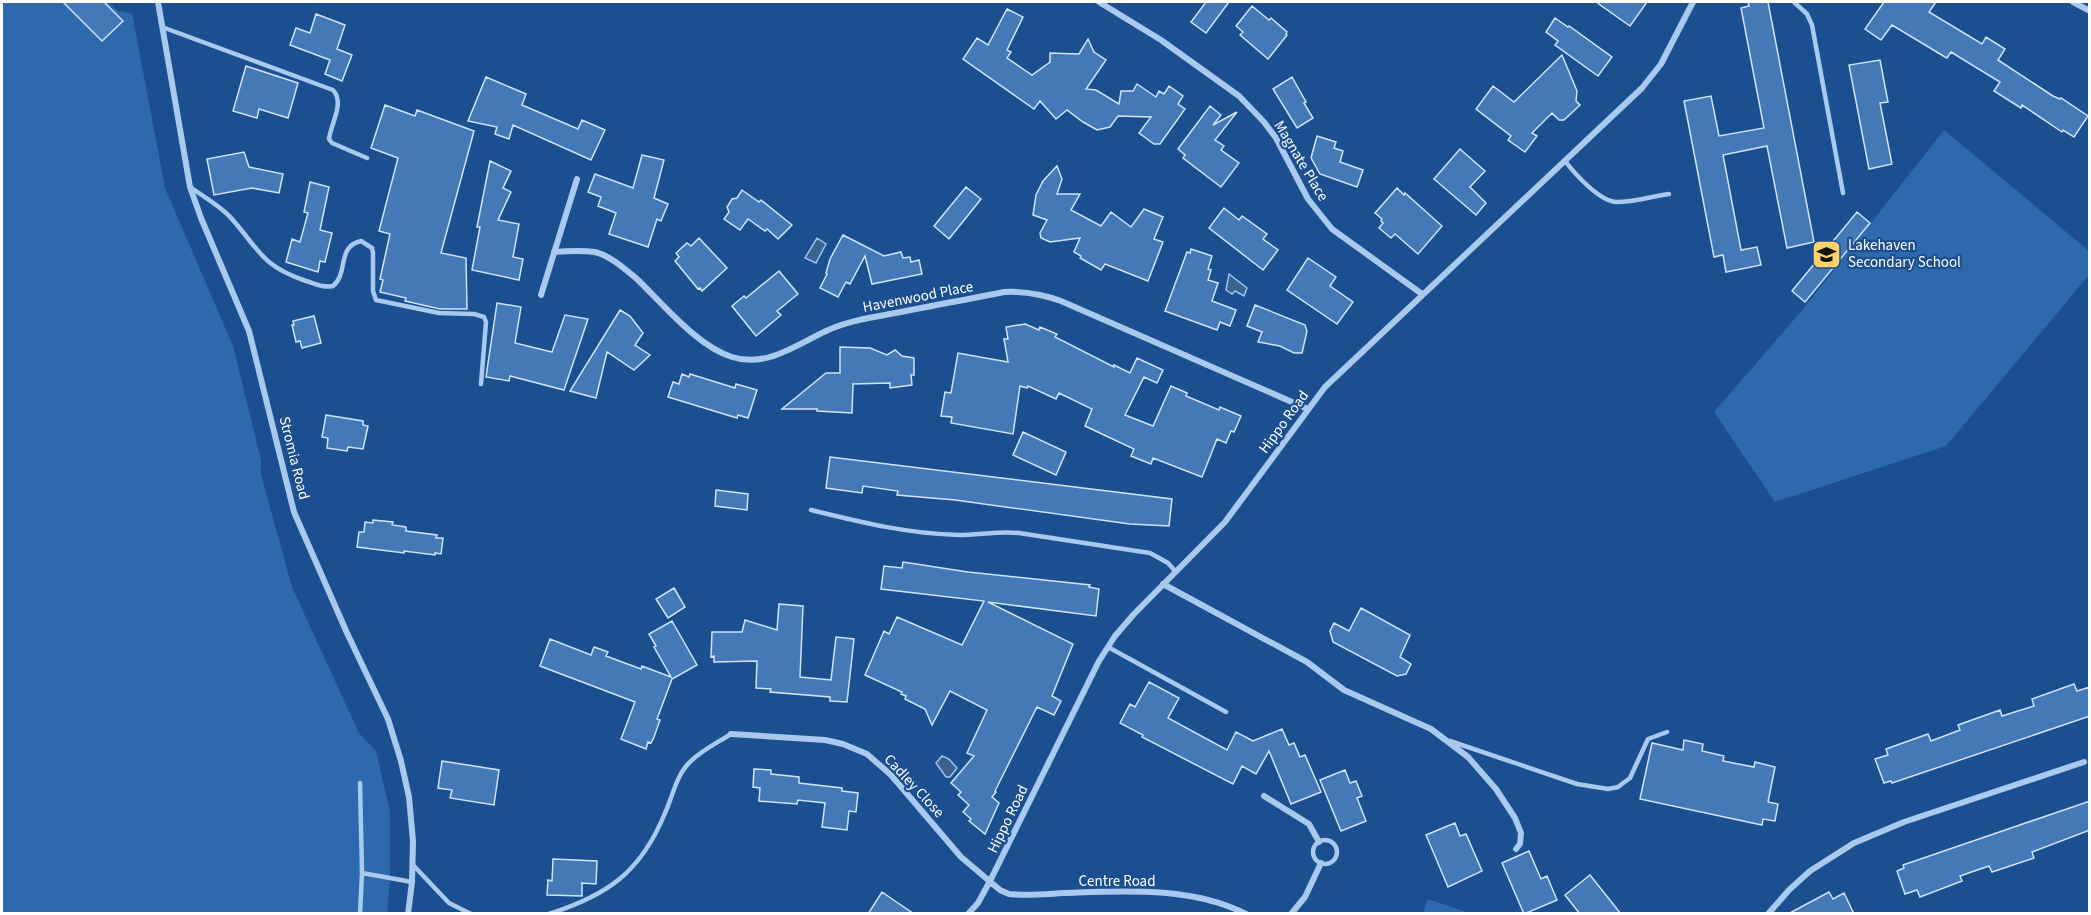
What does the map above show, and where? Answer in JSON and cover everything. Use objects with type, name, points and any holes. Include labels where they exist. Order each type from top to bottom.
[{"type":"street","name":"Stromia Road","points":[[158,2],[190,188],[249,331],[294,512],[388,719],[401,761],[409,797],[412,830],[412,882],[408,914]]},
{"type":"street","name":"Magnate Place","points":[[1099,2],[1161,40],[1239,96],[1276,138],[1308,199],[1332,229],[1422,294]]},
{"type":"street","name":"Hippo Road","points":[[968,914],[978,903],[990,881],[1099,661],[1114,636],[1225,522],[1325,387],[1642,88],[1661,64],[1693,2]]},
{"type":"street","points":[[2073,2],[2090,11]]},
{"type":"street","points":[[541,295],[577,179]]},
{"type":"street","name":"Havenwood Place","points":[[554,252],[597,253],[612,260],[714,350],[733,357],[753,360],[771,357],[845,324],[1004,292],[1022,291],[1042,294],[1061,301],[1308,409]]},
{"type":"street","points":[[1163,584],[1307,662],[1344,690],[1424,726],[1444,740],[1473,762],[1496,789],[1519,827],[1521,839],[1516,849]]},
{"type":"street","name":"Cadley Close","points":[[730,734],[825,740],[843,744],[867,754],[891,775],[961,856],[990,881]]},
{"type":"street","points":[[1768,914],[1810,871],[1854,843],[1904,822],[2084,762]]},
{"type":"street","points":[[1264,796],[1309,824],[1319,842]]},
{"type":"street","points":[[1291,914],[1305,897],[1321,863]]},
{"type":"street","name":"Centre Road","points":[[990,881],[1000,891],[1009,894],[1163,893],[1201,899],[1246,914]]},
{"type":"lane","points":[[1794,2],[1808,14],[1812,25],[1843,193]]},
{"type":"lane","points":[[162,27],[333,90],[336,93],[338,107],[330,139],[332,143],[367,158]]},
{"type":"lane","points":[[1565,161],[1575,175],[1606,199],[1616,202],[1670,194]]},
{"type":"lane","points":[[190,188],[231,217],[260,254],[277,269],[286,273],[319,286],[333,286],[341,276],[346,250],[355,242],[366,242],[372,248],[373,253],[373,291],[376,300],[439,313],[484,316],[486,322],[481,384]]},
{"type":"lane","points":[[811,510],[896,530],[957,535],[1019,532],[1150,553],[1168,563],[1176,572]]},
{"type":"lane","points":[[1108,647],[1226,712]]},
{"type":"lane","points":[[1444,740],[1577,784],[1608,789],[1618,787],[1630,778],[1648,739],[1667,732]]},
{"type":"lane","points":[[549,914],[601,893],[623,877],[644,855],[687,764],[730,734]]},
{"type":"lane","points":[[360,783],[362,873],[360,914]]},
{"type":"lane","points":[[1323,840],[1335,845],[1337,853],[1330,863],[1317,861],[1313,853],[1319,842],[1323,840]]},
{"type":"lane","points":[[412,865],[449,903],[471,914]]},
{"type":"lane","points":[[362,873],[412,882]]},
{"type":"shaded area","points":[[2,2],[107,2],[118,11],[132,13],[165,188],[233,346],[261,460],[261,475],[292,587],[359,733],[376,751],[390,811],[390,878],[387,913],[2,914]]},
{"type":"shaded area","points":[[1944,130],[2089,251],[2089,275],[1946,446],[1775,502],[1714,412],[1804,308]]},
{"type":"shaded area","points":[[817,238],[826,244],[816,263],[805,258]]},
{"type":"shaded area","points":[[1229,274],[1247,288],[1244,296],[1235,291],[1232,294],[1226,290]]},
{"type":"shaded area","points":[[942,756],[949,759],[957,768],[950,777],[946,777],[936,763]]},
{"type":"shaded area","points":[[1428,899],[1469,913],[1423,913]]},
{"type":"building","points":[[63,2],[104,2],[123,21],[102,41]]},
{"type":"building","points":[[1206,2],[1229,2],[1206,33],[1191,22]]},
{"type":"building","points":[[1596,2],[1647,2],[1630,26]]},
{"type":"building","points":[[1748,2],[1768,2],[1814,242],[1787,248],[1767,146],[1723,155],[1741,250],[1757,247],[1761,265],[1726,272],[1723,255],[1714,257],[1684,101],[1711,96],[1719,136],[1764,128],[1741,8],[1749,6]]},
{"type":"building","points":[[1884,2],[1936,2],[1929,12],[1982,44],[1986,37],[2005,49],[1998,60],[2088,116],[2074,137],[2063,130],[2062,132],[2022,105],[2021,108],[1994,91],[2000,82],[1951,52],[1947,58],[1892,25],[1881,40],[1865,29]]},
{"type":"building","points":[[1252,6],[1287,32],[1268,59],[1240,35],[1243,32],[1236,26]]},
{"type":"building","points":[[1007,9],[1023,17],[1007,50],[1011,52],[1007,58],[1032,75],[1050,62],[1050,53],[1079,54],[1088,39],[1094,52],[1106,60],[1086,89],[1096,90],[1119,104],[1121,91],[1133,91],[1137,84],[1156,97],[1159,91],[1164,94],[1169,86],[1183,96],[1178,104],[1185,109],[1160,144],[1154,144],[1139,133],[1151,117],[1118,116],[1110,127],[1097,130],[1067,110],[1056,119],[1040,101],[1034,109],[963,59],[977,38],[988,45]]},
{"type":"building","points":[[316,14],[345,25],[337,49],[352,55],[342,81],[325,74],[330,60],[290,45],[296,28],[310,33]]},
{"type":"building","points":[[1555,18],[1612,57],[1598,76],[1555,45],[1558,41],[1546,32]]},
{"type":"building","points":[[1562,55],[1577,91],[1576,101],[1580,105],[1564,120],[1559,120],[1552,113],[1532,133],[1537,136],[1525,152],[1508,140],[1511,136],[1476,109],[1493,86],[1514,102]]},
{"type":"building","points":[[1880,60],[1888,102],[1880,103],[1892,164],[1869,169],[1849,65]]},
{"type":"building","points":[[246,66],[298,83],[288,118],[259,109],[257,118],[233,111]]},
{"type":"building","points":[[486,77],[526,94],[522,105],[578,129],[582,120],[605,130],[591,160],[513,125],[509,139],[495,134],[497,127],[468,121]]},
{"type":"building","points":[[1292,77],[1313,118],[1297,128],[1273,89]]},
{"type":"building","points":[[385,105],[415,116],[417,110],[474,131],[441,253],[466,258],[467,309],[440,309],[405,301],[406,298],[380,292],[383,280],[380,279],[390,234],[379,231],[398,158],[371,148]]},
{"type":"building","points":[[1210,106],[1221,115],[1213,125],[1237,112],[1215,140],[1224,146],[1221,150],[1239,163],[1221,187],[1183,158],[1185,155],[1178,149]]},
{"type":"building","points":[[1317,136],[1336,142],[1334,148],[1343,151],[1340,162],[1363,170],[1357,187],[1320,174],[1311,158]]},
{"type":"building","points":[[1460,149],[1485,171],[1470,187],[1486,203],[1476,215],[1434,179]]},
{"type":"building","points":[[244,152],[249,167],[283,174],[279,193],[252,188],[214,195],[207,159]]},
{"type":"building","points":[[642,155],[664,160],[654,198],[668,204],[661,221],[657,219],[648,247],[609,234],[616,213],[598,206],[601,197],[588,192],[595,174],[633,188]]},
{"type":"building","points":[[490,161],[511,171],[503,188],[511,192],[498,220],[519,224],[513,257],[523,259],[519,280],[472,270],[480,227],[477,227]]},
{"type":"building","points":[[1057,166],[1062,179],[1057,194],[1080,194],[1071,210],[1101,226],[1111,212],[1131,227],[1144,209],[1163,217],[1154,239],[1163,242],[1148,281],[1105,264],[1101,270],[1080,258],[1081,256],[1074,252],[1080,238],[1050,242],[1041,238],[1040,233],[1047,220],[1033,215],[1036,195],[1043,181]]},
{"type":"building","points":[[310,182],[329,187],[320,230],[332,233],[325,262],[320,261],[318,272],[286,262],[292,239],[300,242],[308,213],[304,212]]},
{"type":"building","points":[[966,187],[981,199],[949,239],[934,226]]},
{"type":"building","points":[[1397,188],[1442,226],[1418,254],[1395,234],[1391,238],[1379,228],[1383,223],[1382,219],[1375,213]]},
{"type":"building","points":[[742,190],[759,202],[761,200],[792,225],[778,239],[767,229],[765,231],[748,219],[740,230],[724,219],[729,212],[727,207]]},
{"type":"building","points":[[1224,208],[1239,220],[1242,216],[1267,234],[1263,239],[1278,250],[1263,270],[1209,228]]},
{"type":"building","points":[[1857,212],[1870,223],[1805,302],[1792,291]]},
{"type":"building","points":[[843,235],[884,256],[901,252],[903,258],[910,257],[911,262],[919,260],[922,274],[872,284],[865,256],[850,284],[846,282],[838,297],[820,288],[827,274],[830,259]]},
{"type":"building","points":[[699,238],[727,268],[702,291],[675,261],[679,257],[676,253],[687,243],[691,246]]},
{"type":"building","points":[[1191,249],[1212,256],[1208,269],[1211,270],[1208,280],[1218,283],[1212,301],[1236,310],[1230,326],[1220,322],[1217,330],[1165,311],[1187,252],[1190,253]]},
{"type":"building","points":[[1308,258],[1336,277],[1330,286],[1353,302],[1337,324],[1287,290]]},
{"type":"building","points":[[779,271],[798,294],[777,311],[781,315],[756,336],[732,306],[744,296],[746,298]]},
{"type":"building","points":[[497,303],[521,307],[515,343],[552,352],[565,315],[588,319],[564,390],[510,376],[509,381],[486,377]]},
{"type":"building","points":[[1255,305],[1305,325],[1307,331],[1302,353],[1294,353],[1280,346],[1258,342],[1262,332],[1247,326]]},
{"type":"building","points":[[620,310],[630,316],[643,333],[635,345],[650,355],[634,370],[607,352],[596,398],[570,391]]},
{"type":"building","points":[[314,316],[321,343],[302,348],[300,341],[296,342],[293,321]]},
{"type":"building","points":[[1025,324],[1057,334],[1055,337],[1130,373],[1137,358],[1163,370],[1157,383],[1144,377],[1125,415],[1153,426],[1171,386],[1187,393],[1186,396],[1219,410],[1220,407],[1241,416],[1234,432],[1231,431],[1226,443],[1217,439],[1202,477],[1153,458],[1151,464],[1131,456],[1134,449],[1085,426],[1092,409],[1059,393],[1056,399],[1028,386],[1027,388],[1020,386],[1013,434],[951,423],[952,417],[941,416],[945,392],[951,393],[958,353],[1008,362],[1004,339],[1008,339],[1006,327]]},
{"type":"building","points":[[840,347],[870,348],[887,355],[895,350],[902,356],[914,358],[912,385],[890,388],[890,383],[853,384],[852,413],[817,411],[817,409],[782,409],[826,373],[840,373]]},
{"type":"building","points":[[682,374],[689,377],[690,374],[735,388],[736,384],[757,390],[748,418],[738,415],[737,418],[668,397],[673,382],[679,384]]},
{"type":"building","points":[[326,415],[363,421],[363,425],[368,426],[363,449],[348,447],[347,451],[327,448],[328,438],[322,437]]},
{"type":"building","points":[[1023,432],[1066,452],[1056,475],[1013,455]]},
{"type":"building","points":[[830,457],[1172,499],[1169,526],[1130,524],[955,500],[897,495],[898,491],[863,486],[862,493],[826,488]]},
{"type":"building","points":[[716,490],[748,494],[747,510],[715,506]]},
{"type":"building","points":[[373,520],[393,522],[392,525],[406,527],[406,531],[437,535],[436,538],[443,538],[441,554],[404,551],[404,553],[357,547],[359,532],[364,532],[365,522],[373,523]]},
{"type":"building","points":[[903,562],[968,572],[1090,585],[1089,587],[1099,589],[1096,616],[988,602],[1073,644],[1052,696],[1061,701],[1054,715],[1037,707],[992,797],[999,803],[985,834],[969,821],[971,819],[963,812],[969,805],[958,795],[961,792],[951,783],[974,756],[967,753],[987,710],[950,691],[932,725],[925,709],[905,699],[906,696],[901,694],[902,692],[865,675],[884,631],[889,634],[897,617],[962,645],[984,601],[881,589],[884,566],[902,568]]},
{"type":"building","points":[[674,588],[685,607],[668,618],[656,599]]},
{"type":"building","points":[[779,604],[803,606],[800,677],[831,680],[836,637],[854,639],[847,702],[830,701],[830,697],[770,692],[771,689],[756,688],[757,661],[714,662],[714,656],[711,657],[712,632],[742,632],[745,620],[777,630]]},
{"type":"building","points":[[1361,608],[1410,635],[1400,657],[1411,664],[1406,674],[1397,676],[1333,642],[1330,631],[1334,623],[1349,631]]},
{"type":"building","points":[[672,621],[697,665],[672,679],[657,719],[660,720],[654,737],[651,743],[648,742],[646,749],[621,739],[635,702],[540,666],[550,639],[591,655],[594,647],[608,652],[606,656],[671,677],[649,634]]},
{"type":"building","points":[[1149,682],[1179,698],[1168,718],[1227,750],[1236,732],[1253,741],[1282,729],[1289,745],[1294,743],[1300,757],[1305,755],[1321,792],[1291,804],[1269,751],[1256,774],[1242,766],[1233,784],[1142,737],[1143,735],[1120,723],[1130,704],[1135,707]]},
{"type":"building","points":[[2074,684],[2077,691],[2090,687],[2090,716],[1892,783],[1891,781],[1884,783],[1875,759],[1888,755],[1886,749],[1928,734],[1931,741],[1960,730],[1958,725],[2000,710],[2002,716],[2034,706],[2032,699]]},
{"type":"building","points":[[1684,740],[1703,744],[1702,751],[1724,756],[1723,761],[1754,767],[1755,762],[1775,767],[1768,802],[1778,804],[1775,821],[1763,819],[1762,825],[1640,799],[1652,743],[1683,750]]},
{"type":"building","points":[[442,761],[499,770],[494,805],[450,798],[452,790],[438,788]]},
{"type":"building","points":[[754,769],[771,770],[771,774],[799,777],[799,783],[842,788],[842,791],[858,793],[856,812],[849,811],[847,830],[822,827],[825,803],[798,800],[797,804],[759,801],[760,788],[753,787]]},
{"type":"building","points":[[1345,770],[1350,783],[1356,781],[1362,796],[1357,798],[1366,821],[1341,831],[1320,780]]},
{"type":"building","points":[[2090,801],[2090,830],[2032,852],[2034,858],[1992,872],[1989,866],[1960,876],[1962,881],[1920,897],[1917,890],[1905,894],[1897,871],[1904,868],[1903,865]]},
{"type":"building","points":[[1455,823],[1460,836],[1466,834],[1482,871],[1448,887],[1426,835]]},
{"type":"building","points":[[1529,851],[1541,879],[1547,876],[1557,900],[1524,914],[1502,863]]},
{"type":"building","points":[[553,859],[597,861],[596,884],[582,883],[582,896],[547,895],[548,880],[552,881]]},
{"type":"building","points":[[1590,875],[1621,914],[1580,914],[1565,895]]},
{"type":"building","points":[[882,892],[914,914],[868,914]]},
{"type":"building","points":[[1829,892],[1833,899],[1844,893],[1854,914],[1788,914]]},
{"type":"place","name":"Lakehaven Secondary School","points":[[1827,254]]}]
